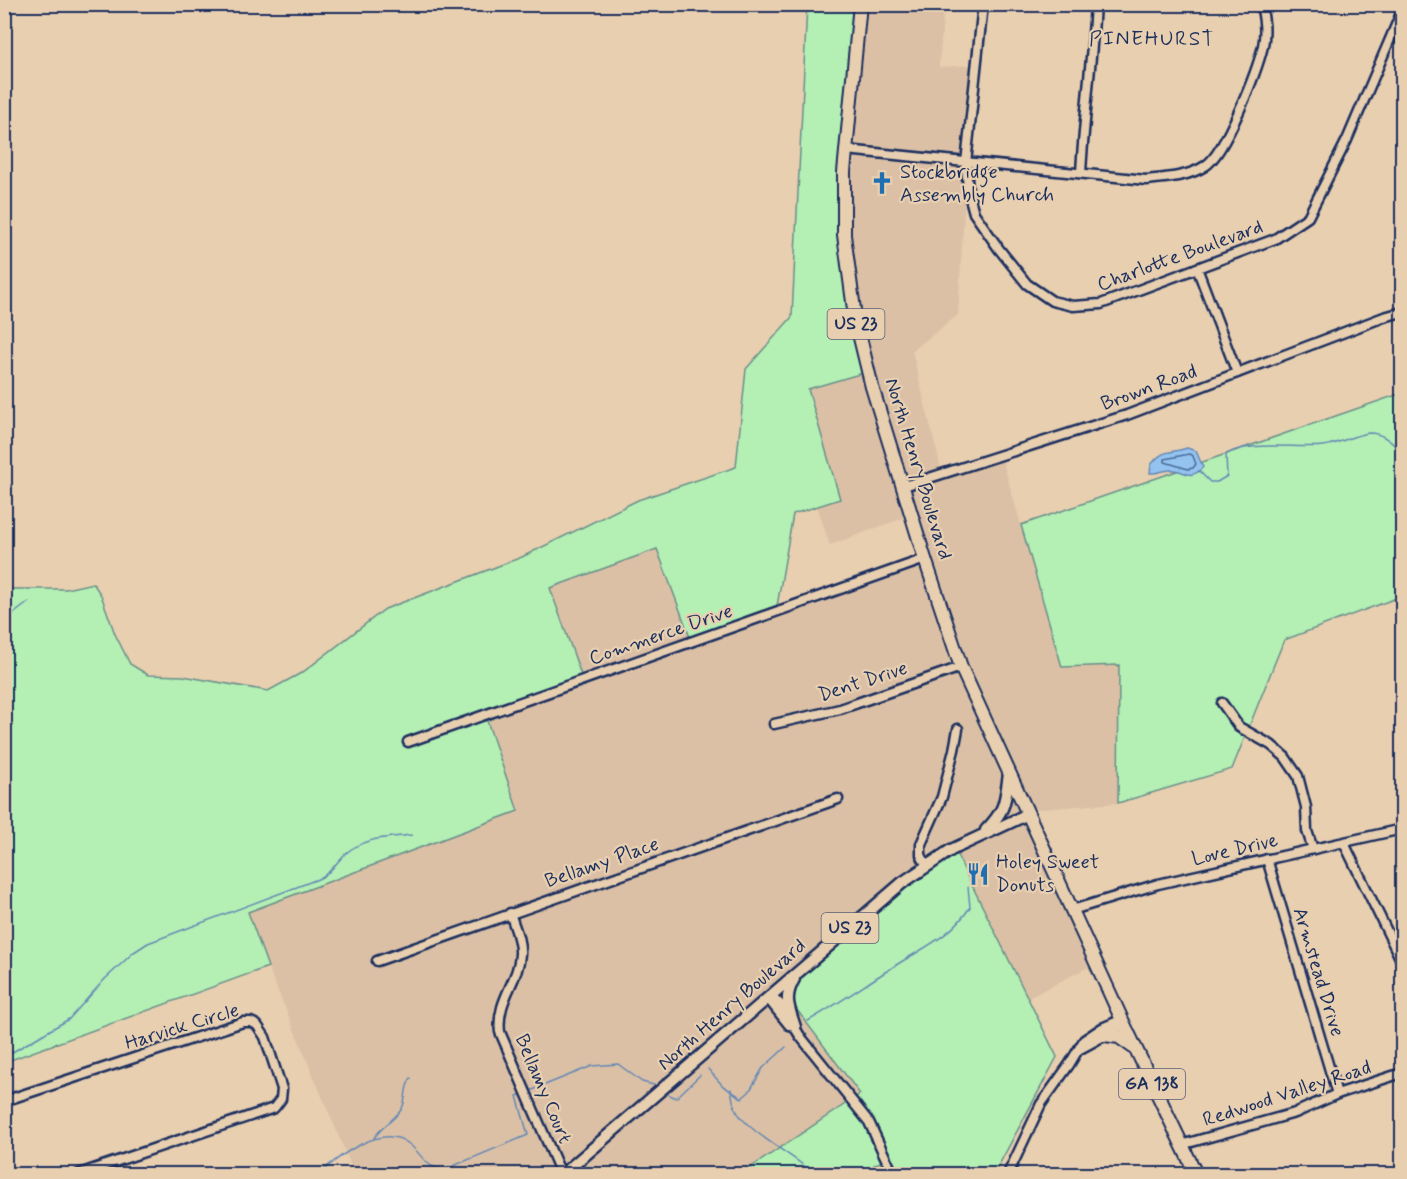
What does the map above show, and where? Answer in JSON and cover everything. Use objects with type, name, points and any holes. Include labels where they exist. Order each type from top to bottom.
[{"type":"highway","name":"North Henry Boulevard","points":[[860,4],[843,189],[844,235],[853,309],[872,387],[961,667],[1028,814]]},
{"type":"highway","name":"GA 138","points":[[1028,814],[1074,910],[1123,1022],[1196,1174]]},
{"type":"highway","points":[[1105,1035],[1119,1037],[1136,1049]]},
{"type":"main road","name":"US 23","points":[[981,835],[1003,810],[1009,774]]},
{"type":"main road","name":"North Henry Boulevard","points":[[562,1174],[902,884],[927,866],[981,835],[1028,814]]},
{"type":"main road","points":[[795,1027],[788,1007],[787,991],[796,975]]},
{"type":"street","name":"Charlotte Boulevard","points":[[983,4],[966,163],[968,191],[974,213],[1027,284],[1052,302],[1073,306],[1101,304],[1275,240],[1308,217],[1347,140],[1402,11]]},
{"type":"street","points":[[1081,173],[1093,54],[1095,4]]},
{"type":"street","points":[[846,150],[1146,180],[1183,175],[1206,166],[1222,144],[1246,93],[1263,45],[1265,24],[1261,4]]},
{"type":"street","points":[[1197,268],[1237,373]]},
{"type":"street","name":"Brown Road","points":[[904,486],[1127,415],[1288,355],[1384,316],[1402,312]]},
{"type":"street","name":"Commerce Drive","points":[[408,742],[925,559]]},
{"type":"street","name":"Dent Drive","points":[[774,724],[840,709],[961,667]]},
{"type":"street","points":[[1222,704],[1239,726],[1270,744],[1285,758],[1298,776],[1306,807],[1307,831],[1313,849]]},
{"type":"street","points":[[927,866],[921,855],[921,844],[942,797],[958,729]]},
{"type":"street","name":"Bellamy Place","points":[[377,961],[838,799]]},
{"type":"street","name":"Love Drive","points":[[1074,910],[1158,884],[1402,829]]},
{"type":"street","points":[[1344,843],[1402,962]]},
{"type":"street","name":"Armstead Drive","points":[[1267,859],[1337,1094]]},
{"type":"street","name":"Bellamy Court","points":[[510,913],[520,953],[519,964],[503,1000],[499,1021],[500,1032],[562,1174]]},
{"type":"street","points":[[770,997],[781,1005],[800,1036],[868,1122],[893,1174]]},
{"type":"street","name":"Harvick Circle","points":[[4,1101],[243,1022],[254,1023],[262,1030],[282,1089],[281,1099],[273,1108],[79,1174]]},
{"type":"street","points":[[1008,1174],[1041,1104],[1084,1040],[1092,1033],[1116,1022],[1123,1022]]},
{"type":"street","points":[[1079,1050],[1117,1029],[1123,1022]]},
{"type":"street","name":"Redwood Valley Road","points":[[1181,1145],[1295,1113],[1337,1094],[1402,1073]]},
{"type":"shaded area","points":[[856,5],[944,5],[939,67],[976,65],[967,159],[958,315],[912,351],[942,473],[1000,452],[1062,667],[1119,665],[1118,803],[1028,810],[1098,962],[1028,998],[954,850],[860,1094],[741,1174],[335,1174],[352,1168],[247,912],[517,811],[487,721],[526,704],[585,686],[549,588],[657,549],[690,640],[924,559],[909,516],[830,545],[817,506],[840,498],[808,388],[846,268]]},
{"type":"green space","points":[[807,5],[856,5],[845,228],[870,371],[808,389],[840,499],[793,514],[776,612],[691,640],[657,549],[550,588],[585,686],[526,704],[487,721],[518,811],[248,912],[268,967],[5,1062],[5,589],[66,589],[93,583],[101,595],[115,634],[130,664],[148,675],[183,676],[268,691],[303,672],[385,609],[522,557],[638,500],[736,467],[746,369],[792,317]]},
{"type":"green space","points":[[1402,393],[1402,596],[1284,640],[1232,769],[1118,803],[1119,665],[1062,667],[1021,525]]},
{"type":"green space","points":[[954,849],[1057,1057],[994,1174],[893,1174],[880,1162],[859,1174],[741,1174],[860,1094],[779,986],[884,898]]},
{"type":"water","points":[[1187,448],[1196,451],[1203,467],[1198,472],[1190,474],[1167,470],[1150,473],[1151,465],[1159,456]]},
{"type":"waterway","points":[[1199,471],[1210,482],[1217,482],[1227,476],[1226,455],[1234,450],[1258,446],[1323,446],[1369,433],[1383,437],[1402,452]]},
{"type":"waterway","points":[[4,621],[29,602]]},
{"type":"waterway","points":[[4,1057],[69,1019],[105,979],[134,952],[148,943],[318,879],[352,848],[360,844],[377,839],[412,835]]},
{"type":"waterway","points":[[808,1021],[944,935],[970,907],[968,887]]},
{"type":"waterway","points":[[708,1069],[723,1086],[742,1098],[749,1092],[763,1068],[786,1047]]},
{"type":"waterway","points":[[530,1091],[592,1066],[618,1064],[642,1082],[654,1085]]},
{"type":"waterway","points":[[668,1094],[676,1098],[700,1075]]},
{"type":"waterway","points":[[374,1138],[401,1110],[411,1078]]},
{"type":"waterway","points":[[731,1089],[735,1108],[740,1117],[759,1134],[814,1174]]},
{"type":"waterway","points":[[319,1174],[361,1144],[386,1137],[398,1138],[409,1144],[429,1164],[439,1169],[446,1169],[528,1135],[517,1096],[522,1094]]},
{"type":"place","name":"Stockbridge Assembly Church","points":[[882,183]]},
{"type":"place","name":"Holey Sweet Donuts","points":[[978,874]]},
{"type":"district","name":"PINEHURST","points":[[1152,39]]}]
